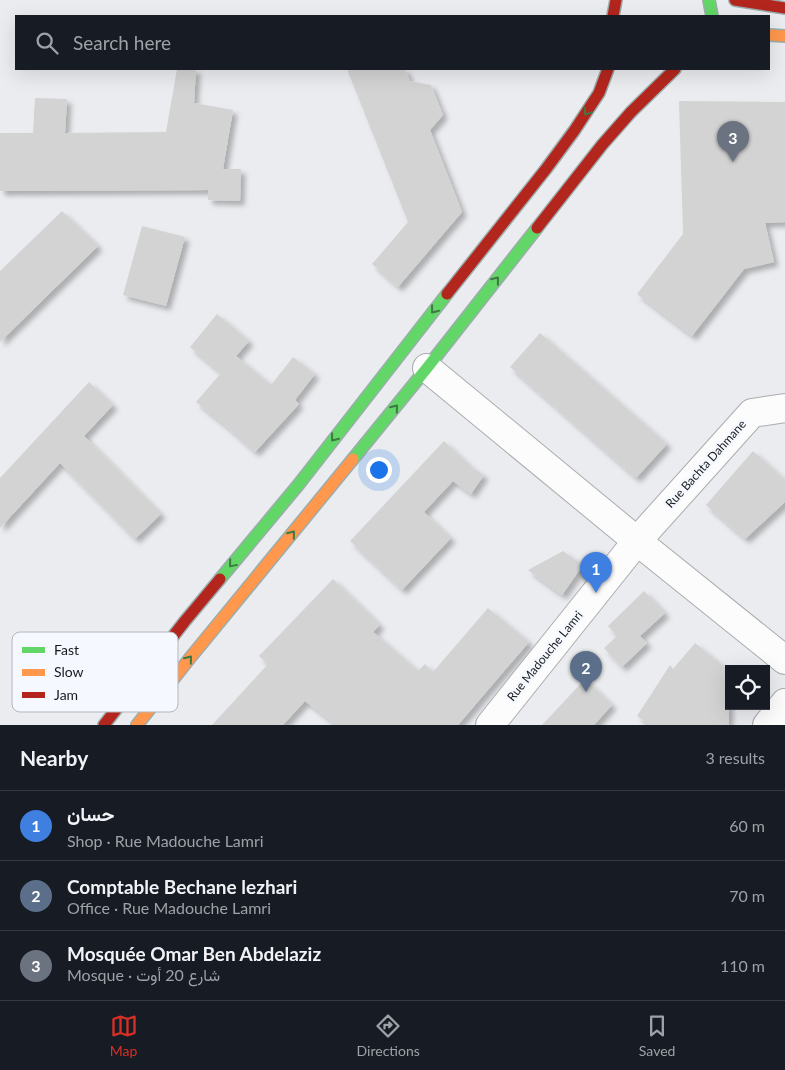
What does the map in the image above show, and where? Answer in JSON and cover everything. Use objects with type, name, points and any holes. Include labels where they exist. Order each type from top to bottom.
[{"type":"main road","points":[[613,15],[616,0]]},
{"type":"main road","points":[[709,0],[712,15]]},
{"type":"main road","points":[[736,0],[785,8]]},
{"type":"main road","points":[[770,35],[785,36]]},
{"type":"main road","points":[[176,632],[299,484],[546,169],[599,93],[608,70]]},
{"type":"main road","points":[[178,673],[428,368],[602,145],[631,112],[674,70]]},
{"type":"main road","points":[[104,725],[114,712]]},
{"type":"main road","points":[[137,725],[147,712]]},
{"type":"street","points":[[428,368],[637,541],[785,660]]},
{"type":"street","name":"Rue Bachta Dahmane","points":[[637,541],[752,412],[785,408]]},
{"type":"street","name":"Rue Madouche Lamri","points":[[490,725],[637,541]]},
{"type":"street","points":[[768,725],[785,704]]},
{"type":"building","points":[[177,70],[196,70],[194,103],[233,110],[223,169],[241,169],[240,201],[208,200],[208,190],[0,191],[0,133],[33,133],[35,98],[67,99],[65,133],[166,132]]},
{"type":"building","points":[[347,70],[405,70],[410,81],[431,85],[443,115],[430,130],[462,212],[398,287],[372,264],[408,222]]},
{"type":"building","points":[[679,101],[785,102],[785,222],[765,223],[774,262],[744,269],[692,336],[637,294],[683,234]]},
{"type":"building","points":[[62,211],[98,246],[0,342],[0,271]]},
{"type":"building","points":[[142,226],[185,237],[166,306],[123,295]]},
{"type":"building","points":[[217,314],[249,341],[236,356],[271,385],[293,357],[315,374],[295,400],[299,404],[255,452],[196,402],[221,373],[190,347]]},
{"type":"building","points":[[540,333],[667,444],[636,478],[510,367]]},
{"type":"building","points":[[89,382],[113,405],[84,436],[161,514],[135,539],[60,463],[0,528],[0,478]]},
{"type":"building","points":[[444,441],[471,467],[484,475],[471,494],[453,481],[424,512],[451,538],[402,590],[350,541]]},
{"type":"building","points":[[753,451],[785,480],[785,502],[745,539],[706,505]]},
{"type":"building","points":[[563,551],[583,565],[562,595],[528,570]]},
{"type":"building","points":[[333,579],[380,625],[373,632],[418,671],[425,664],[433,672],[488,608],[529,642],[458,725],[336,725],[305,701],[283,725],[212,725],[268,664],[259,656]]},
{"type":"building","points":[[644,591],[665,613],[640,636],[647,643],[622,667],[604,648],[617,636],[608,626]]},
{"type":"building","points":[[695,643],[725,668],[725,710],[729,710],[729,725],[650,725],[637,716],[670,665],[673,669]]},
{"type":"building","points":[[585,679],[612,705],[594,725],[542,725]]},
{"type":"traffic: fast","points":[[709,0],[712,15]]},
{"type":"traffic: fast","points":[[353,459],[537,228]]},
{"type":"traffic: fast","points":[[220,579],[299,484],[447,294]]},
{"type":"traffic: slow","points":[[770,35],[785,36]]},
{"type":"traffic: slow","points":[[178,673],[353,459]]},
{"type":"traffic: slow","points":[[137,725],[147,712]]},
{"type":"traffic: jam","points":[[613,15],[616,0]]},
{"type":"traffic: jam","points":[[735,0],[785,8]]},
{"type":"traffic: jam","points":[[447,294],[574,131],[599,93],[608,70]]},
{"type":"traffic: jam","points":[[537,228],[602,145],[631,112],[674,70]]},
{"type":"traffic: jam","points":[[176,632],[220,579]]},
{"type":"traffic: jam","points":[[104,725],[114,712]]},
{"type":"place","name":"Mosquée Omar Ben Abdelaziz","points":[[733,162]]},
{"type":"place","name":"حسان","points":[[596,593]]},
{"type":"place","name":"Comptable Bechane lezhari","points":[[586,692]]}]
